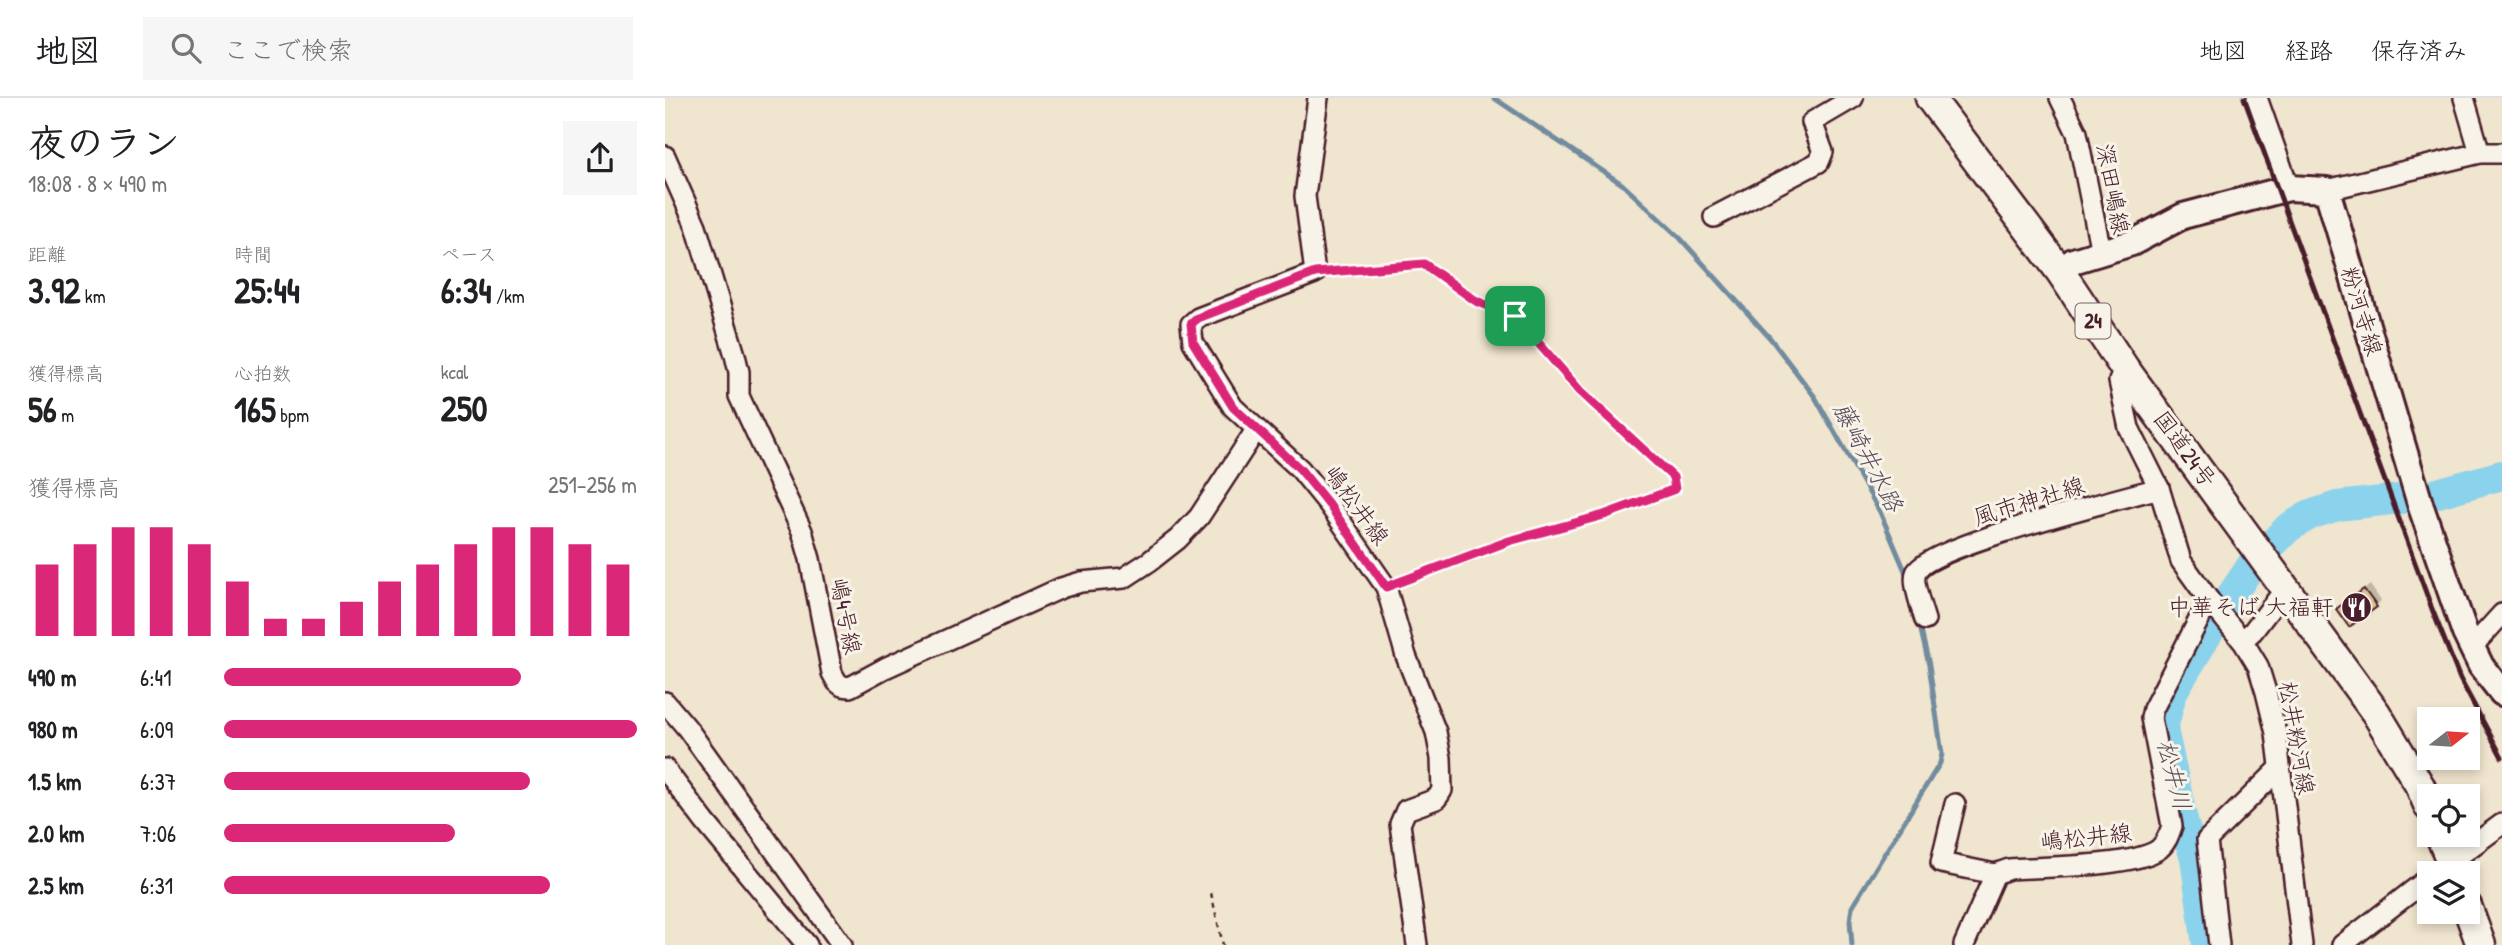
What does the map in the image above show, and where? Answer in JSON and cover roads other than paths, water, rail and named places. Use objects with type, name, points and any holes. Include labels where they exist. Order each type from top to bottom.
[{"type":"highway","name":"国道24号","points":[[1930,98],[2060,271],[2125,369],[2377,713],[2419,784]]},
{"type":"highway","points":[[2473,924],[2481,945]]},
{"type":"main road","points":[[2060,271],[2073,261],[2132,243],[2183,216],[2289,188],[2327,190]]},
{"type":"main road","name":"粉河寺線","points":[[2327,190],[2418,499],[2472,648],[2481,666],[2502,693]]},
{"type":"street","name":"嶋松井線","points":[[1318,98],[1305,196],[1315,273],[1198,318],[1191,324],[1193,342],[1233,407],[1300,469],[1323,496],[1386,587],[1406,656],[1436,732],[1441,758],[1442,790],[1439,795],[1436,799],[1406,810],[1400,824],[1417,945]]},
{"type":"street","points":[[1714,216],[1819,162],[1823,152],[1812,122],[1853,98]]},
{"type":"street","name":"深田嶋線","points":[[2060,98],[2077,133],[2101,252]]},
{"type":"street","points":[[2257,98],[2289,188]]},
{"type":"street","points":[[2464,98],[2480,153]]},
{"type":"street","points":[[2327,190],[2480,153],[2502,153]]},
{"type":"street","name":"嶋4号線","points":[[665,156],[696,226],[735,355],[739,372],[739,397],[802,531],[832,673],[842,686],[850,687],[885,668],[1061,588],[1081,582],[1124,578],[1169,546],[1199,517],[1256,430]]},
{"type":"street","name":"松井粉河線","points":[[2125,369],[2119,381],[2129,428],[2159,488],[2181,561],[2211,603],[2241,638],[2258,667],[2266,692],[2276,733],[2302,945]]},
{"type":"street","name":"風市神社線","points":[[1925,620],[1914,576],[1917,569],[1938,557],[1992,535],[2159,488]]},
{"type":"street","points":[[2241,638],[2253,631],[2283,584]]},
{"type":"street","name":"嶋松井線","points":[[1995,874],[2009,869],[2132,861],[2161,848],[2172,826],[2151,718],[2153,709],[2211,603]]},
{"type":"street","points":[[2472,648],[2502,614]]},
{"type":"street","points":[[665,702],[687,728],[842,945]]},
{"type":"street","points":[[2219,945],[2207,840],[2280,768]]},
{"type":"street","points":[[665,769],[705,822],[807,945]]},
{"type":"street","points":[[1955,804],[1941,863],[1995,874],[1964,945]]},
{"type":"street","points":[[2458,861],[2502,824]]},
{"type":"street","points":[[2342,945],[2417,887]]},
{"type":"waterway","name":"藤崎井水路","points":[[1494,98],[1622,184],[1680,238],[1770,338],[1815,397],[1880,512],[1908,578]]},
{"type":"waterway","name":"松井川","points":[[2207,945],[2195,858],[2184,825],[2163,729],[2172,693],[2227,602],[2251,566],[2288,528],[2310,515],[2337,506],[2427,496],[2502,475]]},
{"type":"waterway","name":"藤崎井水路","points":[[1852,945],[1852,907],[1940,763],[1942,754],[1929,665],[1919,622]]},
{"type":"railway","points":[[2244,98],[2432,609],[2460,679],[2502,757]]},
{"type":"place","name":"中華そば 大福軒","points":[[2357,607]]}]
